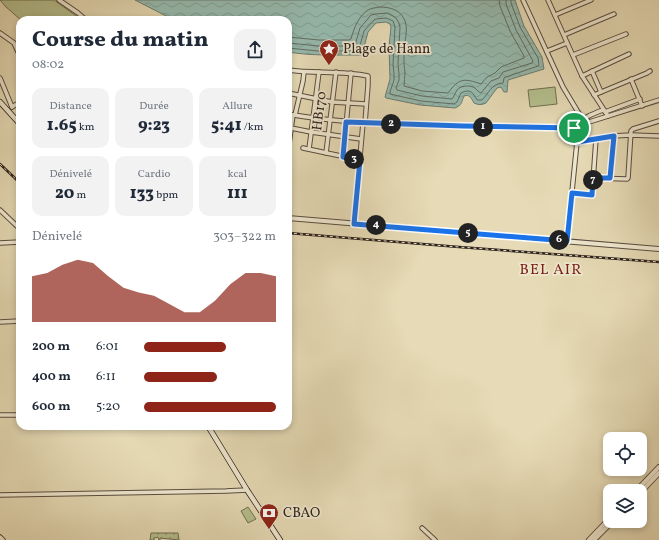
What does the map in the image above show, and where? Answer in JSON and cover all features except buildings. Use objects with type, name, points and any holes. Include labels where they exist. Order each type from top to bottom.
[{"type":"main road","points":[[0,102],[16,119]]},
{"type":"main road","points":[[210,430],[280,540]]},
{"type":"street","points":[[59,0],[81,16]]},
{"type":"street","points":[[523,0],[563,87],[586,123],[605,113],[640,99]]},
{"type":"street","points":[[548,0],[582,76],[605,113]]},
{"type":"street","points":[[555,15],[591,0]]},
{"type":"street","points":[[564,35],[614,14]]},
{"type":"street","points":[[0,33],[14,44],[16,48]]},
{"type":"street","points":[[573,55],[626,34]]},
{"type":"street","points":[[547,51],[567,43]]},
{"type":"street","points":[[582,76],[629,54]]},
{"type":"street","points":[[594,95],[632,80],[650,70]]},
{"type":"street","points":[[292,71],[336,72],[368,76],[354,224]]},
{"type":"street","points":[[592,71],[601,92]]},
{"type":"street","points":[[292,124],[300,96],[304,72]]},
{"type":"street","points":[[309,149],[320,72]]},
{"type":"street","name":"HB170","points":[[326,153],[336,72]]},
{"type":"street","points":[[343,157],[351,73]]},
{"type":"street","points":[[0,78],[12,107]]},
{"type":"street","points":[[632,80],[642,106]]},
{"type":"street","points":[[292,94],[332,102],[366,104]]},
{"type":"street","points":[[294,115],[364,123],[574,128],[588,116],[642,106],[659,100]]},
{"type":"street","points":[[8,110],[16,104]]},
{"type":"street","points":[[593,178],[627,179],[631,131],[633,129],[659,121]]},
{"type":"street","points":[[292,128],[362,139]]},
{"type":"street","points":[[567,241],[577,142],[574,128]]},
{"type":"street","points":[[577,142],[614,136],[659,136]]},
{"type":"street","points":[[610,178],[614,136]]},
{"type":"street","points":[[572,193],[592,195],[596,139]]},
{"type":"street","points":[[303,148],[360,160]]},
{"type":"street","points":[[0,210],[16,225]]},
{"type":"street","points":[[292,218],[659,249]]},
{"type":"street","points":[[0,243],[16,242]]},
{"type":"street","points":[[0,322],[16,321]]},
{"type":"street","points":[[0,415],[16,415]]},
{"type":"street","points":[[643,484],[659,467]]},
{"type":"street","points":[[647,486],[659,473]]},
{"type":"street","points":[[0,495],[247,490]]},
{"type":"street","points":[[589,540],[603,525]]},
{"type":"street","points":[[422,528],[436,540]]},
{"type":"street","points":[[594,540],[606,528]]},
{"type":"street","points":[[0,537],[3,540]]},
{"type":"green space","points":[[0,0],[54,0],[76,16],[16,16]]},
{"type":"green space","points":[[555,87],[557,104],[530,107],[528,90]]},
{"type":"green space","points":[[248,507],[256,519],[248,523],[241,511]]},
{"type":"green space","points":[[151,533],[178,533],[179,540],[160,538],[159,540],[158,537],[154,538],[154,540],[150,540]]},
{"type":"water","points":[[135,0],[515,0],[524,26],[542,57],[544,69],[508,80],[507,92],[504,92],[501,87],[497,88],[486,103],[483,104],[474,103],[470,97],[464,96],[460,105],[455,108],[420,105],[385,97],[390,79],[389,47],[391,27],[390,24],[386,22],[376,23],[368,32],[362,55],[325,55],[292,52],[292,16],[166,16]]},
{"type":"railway","points":[[0,164],[16,179]]},
{"type":"railway","points":[[292,233],[659,262]]},
{"type":"place","name":"Plage de Hann","points":[[329,66]]},
{"type":"place","name":"CBAO","points":[[269,530]]},
{"type":"district","name":"BEL AIR","points":[[551,270]]},
{"type":"route","points":[[346,122],[574,128],[577,142],[614,136],[610,178],[593,178],[592,195],[572,193],[567,241],[354,224],[360,160],[343,157],[346,122]]}]
